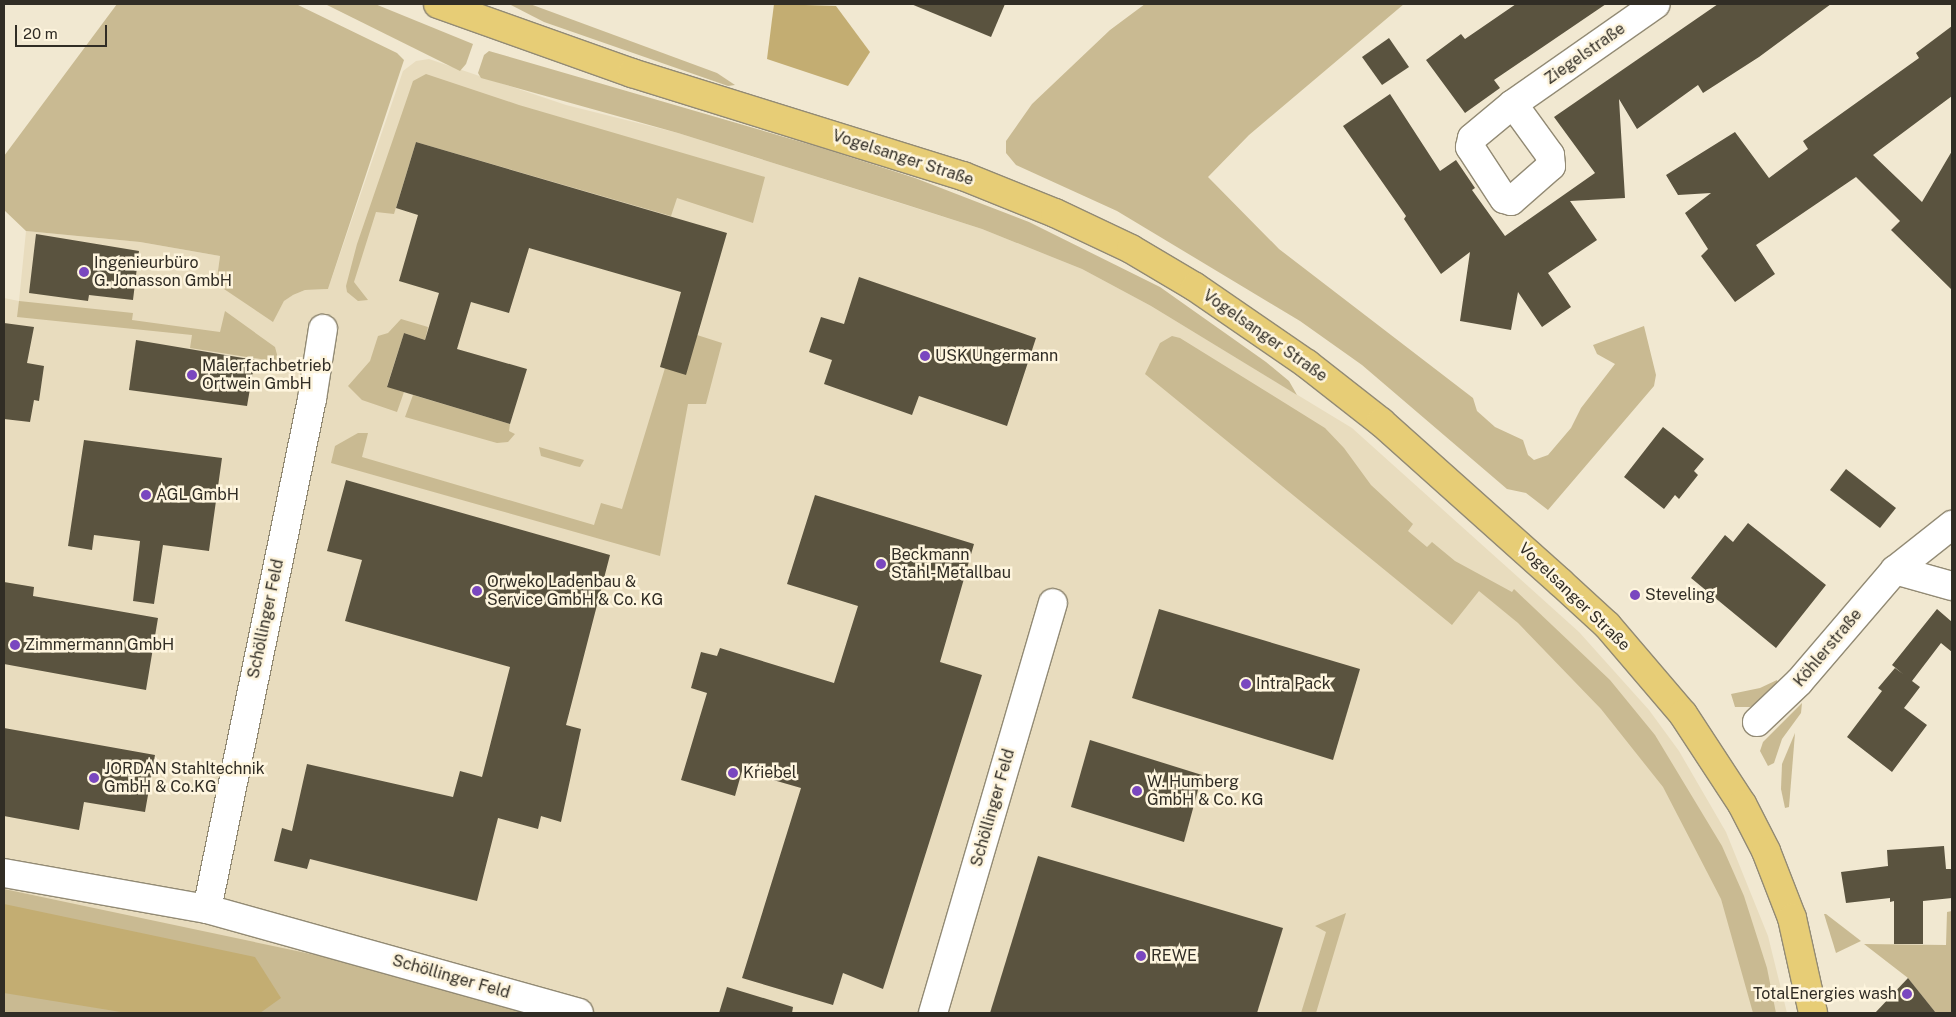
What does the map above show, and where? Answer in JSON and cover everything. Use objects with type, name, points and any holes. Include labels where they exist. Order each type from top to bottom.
[{"type":"main road","name":"Vogelsanger Straße","points":[[438,4],[632,73],[963,176],[1055,213],[1131,249],[1271,338],[1382,422],[1529,553],[1607,626],[1683,714],[1742,804],[1766,851],[1792,918],[1813,1013]]},
{"type":"street","name":"Ziegelstraße","points":[[1513,104],[1656,4]]},
{"type":"street","name":"Schöllinger Feld","points":[[207,909],[312,399],[323,329]]},
{"type":"street","name":"Köhlerstraße","points":[[1757,722],[1799,682],[1895,570],[1928,541],[1952,525]]},
{"type":"street","points":[[1895,570],[1952,586]]},
{"type":"street","name":"Schöllinger Feld","points":[[932,1013],[1053,603]]},
{"type":"street","name":"Schöllinger Feld","points":[[4,873],[207,909],[579,1013]]},
{"type":"shaded area","points":[[117,4],[296,4],[397,53],[404,60],[328,289],[305,290],[293,295],[284,301],[273,322],[224,289],[217,278],[220,256],[140,242],[26,231],[4,210],[4,156]]},
{"type":"shaded area","points":[[325,4],[375,4],[473,44],[466,64],[460,71]]},
{"type":"shaded area","points":[[509,4],[530,4],[717,73],[735,85],[728,86],[544,22]]},
{"type":"shaded area","points":[[774,4],[836,6],[870,52],[848,86],[767,59]]},
{"type":"shaded area","points":[[1145,4],[1404,4],[1249,135],[1208,177],[1279,249],[1473,398],[1477,411],[1495,427],[1523,440],[1528,455],[1534,460],[1548,455],[1571,428],[1581,408],[1615,364],[1597,354],[1593,345],[1644,326],[1656,375],[1654,386],[1548,510],[1526,493],[1507,489],[1362,365],[1300,321],[1117,211],[1016,165],[1006,153],[1006,141],[1032,104],[1110,30]]},
{"type":"shaded area","points":[[489,51],[822,148],[915,178],[1029,222],[1160,287],[1266,362],[1289,381],[1297,395],[1151,306],[1082,269],[982,229],[904,204],[678,133],[481,78],[478,73],[484,55]]},
{"type":"shaded area","points":[[429,59],[566,105],[678,133],[982,229],[1082,269],[1151,306],[1352,428],[1579,632],[1649,710],[1679,751],[1726,832],[1768,936],[1787,1013],[4,1013],[4,298],[19,301],[26,231],[140,242],[220,256],[217,278],[273,321],[284,301],[293,295],[305,290],[328,289],[403,71],[416,61]]},
{"type":"shaded area","points":[[426,74],[519,105],[765,177],[753,223],[677,198],[671,216],[416,142],[394,214],[376,212],[354,282],[368,300],[358,301],[347,292],[346,286],[357,244],[413,81]]},
{"type":"shaded area","points":[[19,301],[133,313],[132,320],[220,332],[225,311],[275,347],[279,362],[190,348],[192,335],[17,317]]},
{"type":"shaded area","points":[[401,319],[428,327],[425,340],[404,333],[387,386],[404,392],[397,412],[362,400],[348,386],[370,361],[378,336],[388,333]]},
{"type":"shaded area","points":[[697,335],[722,343],[706,404],[688,404],[660,556],[331,463],[335,446],[358,433],[368,433],[362,457],[594,525],[601,503],[622,509],[665,368]]},
{"type":"shaded area","points":[[1172,336],[1180,338],[1325,428],[1344,448],[1371,485],[1413,524],[1408,531],[1427,547],[1432,542],[1455,561],[1512,592],[1514,589],[1610,680],[1655,735],[1722,846],[1744,896],[1767,968],[1776,1013],[1753,1013],[1721,899],[1663,787],[1601,709],[1518,623],[1479,591],[1452,625],[1145,374],[1160,343]]},
{"type":"shaded area","points":[[413,395],[510,424],[509,431],[515,434],[508,442],[497,443],[405,417]]},
{"type":"shaded area","points":[[539,447],[584,460],[580,467],[575,466],[541,456]]},
{"type":"shaded area","points":[[1777,680],[1778,684],[1758,703],[1750,707],[1735,707],[1731,694],[1760,688]]},
{"type":"shaded area","points":[[1802,703],[1801,713],[1782,739],[1774,763],[1768,766],[1760,751],[1763,742]]},
{"type":"shaded area","points":[[1795,733],[1789,807],[1785,808],[1781,789],[1782,764]]},
{"type":"shaded area","points":[[4,889],[349,962],[531,1013],[4,1013]]},
{"type":"shaded area","points":[[4,904],[255,957],[281,998],[260,1013],[127,1013],[4,993]]},
{"type":"shaded area","points":[[1952,911],[1952,1013],[1936,1013],[1908,978],[1864,944],[1946,945],[1947,912]]},
{"type":"shaded area","points":[[1346,913],[1316,1013],[1301,1013],[1326,932],[1315,926]]},
{"type":"shaded area","points":[[1824,914],[1826,914],[1861,941],[1836,953]]},
{"type":"building","points":[[911,4],[1005,4],[991,37]]},
{"type":"building","points":[[1516,4],[1606,4],[1494,80],[1500,88],[1465,113],[1426,60],[1461,34],[1465,39]]},
{"type":"building","points":[[1718,4],[1831,4],[1759,57],[1703,93],[1698,85],[1637,129],[1619,99],[1625,198],[1570,201],[1597,240],[1548,273],[1571,307],[1542,327],[1518,292],[1511,330],[1460,321],[1470,252],[1441,274],[1404,219],[1406,216],[1343,126],[1390,94],[1440,171],[1456,160],[1475,188],[1472,190],[1505,236],[1595,173],[1554,117]]},
{"type":"building","points":[[1952,26],[1952,96],[1873,155],[1922,202],[1952,151],[1952,290],[1891,230],[1900,221],[1856,177],[1756,245],[1775,274],[1735,302],[1701,256],[1708,249],[1685,213],[1711,193],[1678,195],[1666,175],[1735,132],[1769,178],[1808,149],[1803,141],[1919,58],[1916,53]]},
{"type":"building","points":[[1389,38],[1409,67],[1382,85],[1362,57]]},
{"type":"building","points":[[416,142],[727,233],[686,375],[660,367],[681,292],[529,248],[509,313],[471,302],[457,349],[527,369],[510,424],[387,387],[404,333],[425,340],[439,293],[399,281],[418,215],[396,208]]},
{"type":"building","name":"Ingenieurbüro G. Jonasson GmbH","points":[[36,234],[139,251],[133,300],[89,295],[88,301],[29,293]]},
{"type":"building","name":"USK Ungermann","points":[[859,277],[1036,338],[1007,426],[919,396],[912,415],[824,384],[832,360],[809,352],[821,317],[844,324]]},
{"type":"building","points":[[4,323],[34,327],[27,363],[44,366],[39,401],[34,400],[30,422],[4,419]]},
{"type":"building","name":"Malerfachbetrieb Ortwein GmbH","points":[[136,340],[255,360],[247,406],[129,390]]},
{"type":"building","points":[[1663,427],[1704,459],[1694,471],[1698,475],[1679,499],[1675,495],[1664,509],[1624,477]]},
{"type":"building","name":"AGL GmbH","points":[[84,440],[222,458],[209,551],[163,545],[154,604],[133,601],[140,541],[94,535],[92,550],[68,546]]},
{"type":"building","points":[[1846,469],[1896,508],[1880,528],[1830,490]]},
{"type":"building","points":[[346,480],[610,555],[566,725],[581,729],[561,822],[541,816],[538,829],[498,818],[477,901],[310,859],[307,869],[274,861],[282,828],[292,831],[307,764],[453,797],[460,771],[482,777],[510,667],[345,621],[362,560],[327,551]]},
{"type":"building","points":[[815,495],[974,544],[940,662],[982,675],[883,989],[843,973],[833,1005],[742,978],[801,788],[742,771],[735,796],[681,780],[707,693],[691,688],[701,652],[717,656],[720,648],[834,683],[858,606],[787,584]]},
{"type":"building","points":[[1748,523],[1826,585],[1776,648],[1691,578],[1725,535],[1733,542]]},
{"type":"building","points":[[4,582],[34,587],[33,596],[158,618],[146,690],[4,664]]},
{"type":"building","name":"Intra Pack","points":[[1159,609],[1360,669],[1333,760],[1132,698]]},
{"type":"building","points":[[1937,609],[1952,622],[1952,652],[1941,643],[1912,681],[1920,687],[1904,708],[1927,725],[1892,772],[1847,737],[1882,691],[1878,688],[1895,668],[1903,674],[1892,665]]},
{"type":"building","name":"JORDAN Stahltechnik GmbH & Co.KG","points":[[4,728],[155,755],[145,812],[84,802],[79,830],[4,816]]},
{"type":"building","name":"W. Humberg GmbH & Co. KG","points":[[1090,740],[1202,775],[1184,842],[1071,807]]},
{"type":"building","points":[[1944,846],[1946,869],[1952,869],[1952,898],[1923,901],[1923,944],[1894,944],[1894,901],[1890,902],[1890,898],[1846,903],[1841,872],[1888,866],[1887,850]]},
{"type":"building","name":"REWE","points":[[1038,856],[1283,928],[1257,1013],[990,1013]]},
{"type":"building","name":"TotalEnergies wash","points":[[1908,978],[1936,1013],[1875,1013]]},
{"type":"building","points":[[727,987],[793,1007],[792,1013],[719,1013]]},
{"type":"place","name":"Ingenieurbüro G. Jonasson GmbH","points":[[84,272]]},
{"type":"place","name":"USK Ungermann","points":[[925,356]]},
{"type":"place","name":"Malerfachbetrieb Ortwein GmbH","points":[[192,375]]},
{"type":"place","name":"AGL GmbH","points":[[146,495]]},
{"type":"place","name":"Beckmann Stahl-Metallbau","points":[[881,564]]},
{"type":"place","name":"Orweko Ladenbau & Service GmbH & Co. KG","points":[[477,591]]},
{"type":"place","name":"Steveling","points":[[1635,595]]},
{"type":"place","name":"Zimmermann GmbH","points":[[15,645]]},
{"type":"place","name":"Intra Pack","points":[[1246,684]]},
{"type":"place","name":"Kriebel","points":[[733,773]]},
{"type":"place","name":"JORDAN Stahltechnik GmbH & Co.KG","points":[[94,778]]},
{"type":"place","name":"W. Humberg GmbH & Co. KG","points":[[1137,791]]},
{"type":"place","name":"REWE","points":[[1141,956]]},
{"type":"place","name":"TotalEnergies wash","points":[[1907,994]]}]
